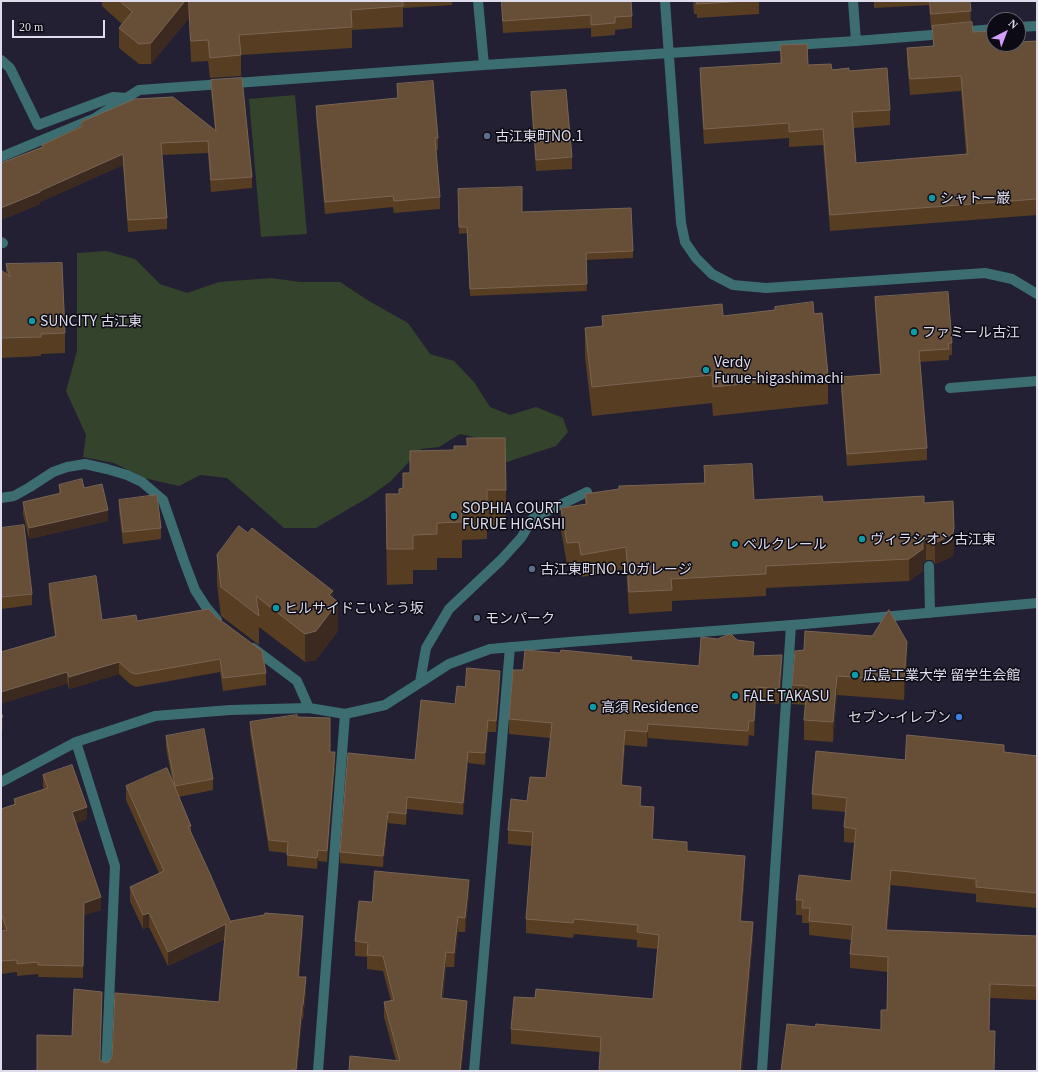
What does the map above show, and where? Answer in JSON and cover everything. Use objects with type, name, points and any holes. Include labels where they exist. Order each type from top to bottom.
[{"type":"street","points":[[478,1],[484,65]]},
{"type":"street","points":[[665,1],[681,223],[685,242],[696,258],[712,274],[733,285],[766,288],[985,273],[1012,279],[1037,294]]},
{"type":"street","points":[[853,1],[856,41]]},
{"type":"street","points":[[1026,27],[1037,26]]},
{"type":"street","points":[[1,157],[95,118],[139,90],[669,52],[856,41],[986,31]]},
{"type":"street","points":[[1,60],[10,68],[38,125],[113,97],[127,98]]},
{"type":"street","points":[[950,388],[1037,381]]},
{"type":"street","points":[[1,498],[14,496],[53,472],[67,467],[85,464],[113,471],[142,482],[163,500],[195,590],[206,607],[225,627]]},
{"type":"street","points":[[420,682],[426,648],[449,609],[501,560],[520,538],[533,518],[587,492]]},
{"type":"street","points":[[929,566],[930,613]]},
{"type":"street","points":[[1,782],[76,742],[155,716],[230,710],[309,708],[345,714],[385,704],[449,664],[490,649],[791,625],[1037,603]]},
{"type":"street","points":[[762,1071],[791,625]]},
{"type":"street","points":[[243,640],[297,681],[309,708]]},
{"type":"street","points":[[474,1071],[510,647]]},
{"type":"street","points":[[318,1071],[345,714]]},
{"type":"street","points":[[76,742],[115,866],[106,1071]]},
{"type":"green space","points":[[295,95],[307,234],[261,237],[249,99]]},
{"type":"green space","points":[[106,251],[135,259],[160,284],[187,293],[219,282],[271,278],[301,282],[340,282],[369,301],[408,323],[430,354],[454,361],[474,382],[490,407],[510,415],[536,407],[563,418],[568,432],[556,446],[507,462],[479,438],[460,434],[439,447],[421,449],[391,481],[369,497],[316,528],[284,528],[227,478],[200,475],[179,486],[144,478],[114,463],[83,457],[86,435],[66,391],[77,351],[77,253]]},
{"type":"building","points":[[120,1],[185,1],[151,43],[139,44],[119,28],[132,12]]},
{"type":"building","points":[[189,1],[403,1],[403,6],[351,10],[352,27],[239,35],[241,55],[210,58],[208,40],[191,41]]},
{"type":"building","points":[[502,1],[631,1],[632,16],[615,17],[615,23],[591,25],[591,15],[503,21]]},
{"type":"building","points":[[697,1],[749,1],[697,4]]},
{"type":"building","points":[[930,1],[970,1],[971,11],[931,14]]},
{"type":"building","points":[[972,22],[973,32],[986,31],[986,52],[1026,52],[1026,42],[1037,41],[1037,199],[830,215],[823,129],[789,132],[789,123],[704,129],[700,68],[782,63],[780,45],[807,44],[808,65],[831,64],[832,70],[849,68],[849,71],[887,68],[890,110],[852,112],[856,163],[968,154],[961,76],[910,79],[907,48],[934,46],[932,26]]},
{"type":"building","points":[[242,78],[252,177],[211,180],[208,141],[161,143],[167,218],[128,220],[123,154],[1,208],[1,163],[43,147],[42,145],[83,126],[81,122],[135,99],[173,97],[216,131],[211,80]]},
{"type":"building","points":[[433,81],[438,138],[435,138],[440,197],[394,201],[393,196],[325,202],[316,106],[398,98],[397,84]]},
{"type":"building","points":[[566,90],[572,157],[536,160],[531,92]]},
{"type":"building","points":[[522,187],[522,212],[631,208],[633,251],[586,253],[587,284],[470,289],[467,227],[459,227],[458,189]]},
{"type":"building","name":"SUNCITY 古江東","points":[[62,263],[65,333],[41,334],[41,337],[1,338],[1,270],[10,277],[6,264]]},
{"type":"building","points":[[948,292],[952,343],[948,343],[949,349],[919,351],[927,448],[847,454],[841,377],[881,374],[875,297]]},
{"type":"building","points":[[813,302],[814,314],[822,313],[828,375],[713,387],[712,375],[592,387],[585,328],[603,326],[602,316],[722,304],[723,316],[775,310],[775,307]]},
{"type":"building","points":[[467,438],[505,438],[506,490],[487,490],[487,504],[461,504],[462,522],[437,523],[437,534],[413,535],[413,549],[387,549],[386,494],[399,494],[399,489],[403,488],[403,473],[410,473],[410,451],[454,450],[454,446],[467,446]]},
{"type":"building","points":[[752,464],[754,500],[822,496],[823,502],[924,496],[924,503],[953,501],[953,533],[935,543],[932,538],[926,539],[923,542],[923,549],[909,559],[766,566],[766,574],[671,579],[672,590],[629,592],[626,547],[581,555],[579,542],[567,543],[561,508],[587,504],[585,494],[619,489],[619,486],[705,483],[704,466]]},
{"type":"building","points":[[82,479],[84,488],[102,484],[108,510],[29,528],[23,502],[61,493],[59,485]]},
{"type":"building","points":[[157,495],[161,528],[123,532],[119,500]]},
{"type":"building","points":[[24,525],[32,594],[2,597],[1,528]]},
{"type":"building","points":[[239,526],[248,533],[252,528],[333,591],[329,595],[338,602],[316,631],[305,634],[256,596],[259,616],[221,587],[217,555]]},
{"type":"building","points":[[96,576],[102,620],[136,615],[137,621],[209,609],[215,616],[262,651],[266,673],[223,678],[220,659],[136,674],[130,672],[119,662],[69,677],[67,672],[1,692],[1,652],[56,636],[49,584]]},
{"type":"building","points":[[889,610],[907,642],[904,681],[837,676],[833,722],[804,720],[807,686],[792,685],[795,651],[804,650],[805,631],[872,636]]},
{"type":"building","points":[[731,634],[737,640],[754,642],[753,656],[782,655],[779,689],[756,687],[754,721],[749,721],[748,731],[648,724],[647,732],[625,730],[621,785],[641,787],[640,806],[654,807],[652,839],[687,842],[687,851],[745,856],[740,921],[753,922],[740,1071],[599,1071],[601,1037],[511,1029],[514,997],[535,998],[536,989],[653,999],[659,935],[637,932],[638,925],[574,919],[573,923],[526,919],[533,832],[508,830],[511,799],[527,801],[530,777],[546,778],[552,723],[509,719],[513,670],[523,670],[525,650],[560,653],[561,650],[632,657],[631,660],[699,666],[701,637],[717,639]]},
{"type":"building","points":[[467,668],[500,671],[496,721],[488,720],[485,753],[468,752],[463,803],[407,797],[406,814],[388,812],[383,856],[340,852],[348,753],[415,760],[421,700],[455,704],[457,686],[465,687]]},
{"type":"building","points":[[297,715],[297,717],[330,718],[330,752],[335,752],[327,851],[318,850],[317,858],[287,855],[288,842],[269,840],[250,722]]},
{"type":"building","points":[[204,729],[213,779],[175,786],[166,736]]},
{"type":"building","points":[[907,735],[1004,745],[1004,752],[1037,756],[1037,893],[976,887],[976,879],[891,870],[886,930],[1037,936],[1037,986],[990,984],[989,1031],[995,1031],[994,1071],[781,1071],[787,1024],[815,1027],[816,1024],[881,1030],[881,1010],[887,1010],[888,957],[850,954],[853,925],[809,921],[810,908],[802,908],[803,900],[796,900],[799,875],[851,881],[856,829],[844,827],[847,798],[812,794],[816,751],[905,760]]},
{"type":"building","points":[[72,765],[87,807],[72,812],[101,897],[84,903],[83,966],[38,965],[38,962],[17,964],[17,960],[1,961],[1,931],[7,930],[1,913],[1,809],[16,804],[14,799],[48,788],[43,775]]},
{"type":"building","points":[[167,768],[191,826],[188,826],[231,923],[231,921],[264,915],[265,913],[303,916],[298,977],[306,977],[296,1070],[37,1071],[37,1035],[72,1036],[74,989],[102,992],[100,1060],[105,1063],[109,1062],[112,1057],[115,993],[219,1002],[226,924],[168,952],[149,913],[143,915],[130,887],[164,871],[126,786]]},
{"type":"building","points":[[375,871],[469,880],[465,918],[458,917],[454,953],[446,952],[441,998],[467,1001],[460,1071],[349,1071],[350,1056],[400,1061],[384,1002],[394,1000],[383,956],[367,955],[368,943],[355,941],[359,901],[372,902]]},
{"type":"place","name":"古江東町NO.1","points":[[487,136]]},
{"type":"place","name":"シャトー巌","points":[[932,198]]},
{"type":"place","name":"SUNCITY 古江東","points":[[32,321]]},
{"type":"place","name":"ファミール古江","points":[[914,332]]},
{"type":"place","name":"Verdy Furue-higashimachi","points":[[706,370]]},
{"type":"place","name":"SOPHIA COURT FURUE HIGASHI","points":[[454,516]]},
{"type":"place","name":"ヴィラシオン古江東","points":[[862,539]]},
{"type":"place","name":"ベルクレール","points":[[735,544]]},
{"type":"place","name":"古江東町NO.10ガレージ","points":[[532,569]]},
{"type":"place","name":"ヒルサイドこいとう坂","points":[[276,608]]},
{"type":"place","name":"モンパーク","points":[[477,618]]},
{"type":"place","name":"広島工業大学 留学生会館","points":[[855,675]]},
{"type":"place","name":"FALE TAKASU","points":[[735,696]]},
{"type":"place","name":"高須 Residence","points":[[593,707]]},
{"type":"place","name":"セブン-イレブン","points":[[959,717]]}]
